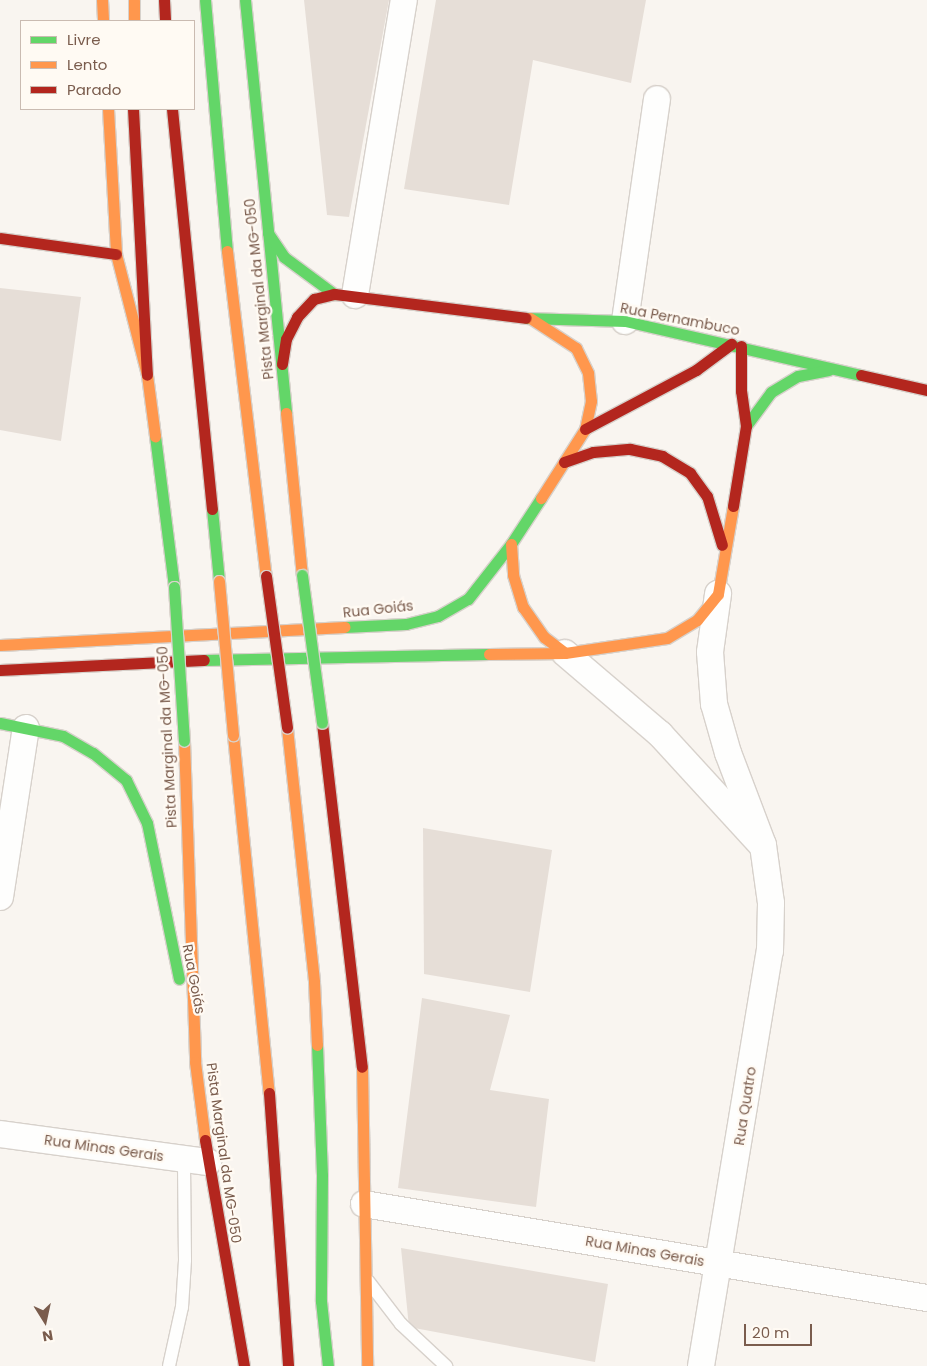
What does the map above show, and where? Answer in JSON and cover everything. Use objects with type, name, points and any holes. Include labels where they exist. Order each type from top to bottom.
[{"type":"main road","points":[[102,0],[103,20]]},
{"type":"main road","points":[[134,0],[134,20]]},
{"type":"main road","points":[[164,0],[165,20]]},
{"type":"main road","points":[[205,0],[225,231],[266,576],[288,728],[314,982],[322,1175],[321,1302],[328,1366]]},
{"type":"main road","name":"Pista Marginal da MG-050","points":[[245,0],[302,575],[360,1039],[365,1116],[363,1275],[367,1366]]},
{"type":"main road","name":"Pista Marginal da MG-050","points":[[108,110],[116,254],[147,375],[174,587],[184,741],[196,1062],[196,1160],[244,1366]]},
{"type":"main road","points":[[133,110],[147,375]]},
{"type":"main road","points":[[172,110],[276,1177],[288,1366]]},
{"type":"main road","name":"Rua Pernambuco","points":[[268,233],[284,257],[345,295]]},
{"type":"main road","points":[[0,238],[116,254]]},
{"type":"main road","name":"Rua Pernambuco","points":[[282,364],[286,339],[297,317],[314,299],[345,295],[530,318],[625,322],[736,345],[927,390]]},
{"type":"main road","name":"Rua Goiás","points":[[0,645],[143,635],[406,624],[438,616],[468,598],[511,544],[585,429],[591,401],[589,382],[576,348],[530,318]]},
{"type":"main road","points":[[0,670],[147,662],[565,653],[667,638],[697,620],[718,594],[746,426],[736,345],[696,370],[585,429]]},
{"type":"main road","points":[[746,426],[771,392],[798,376],[833,369]]},
{"type":"main road","points":[[564,462],[593,452],[630,449],[662,456],[690,473],[707,496],[715,515],[721,537],[723,567]]},
{"type":"main road","points":[[511,544],[513,575],[523,607],[544,637],[565,653]]},
{"type":"main road","name":"Rua Goiás","points":[[0,723],[63,736],[93,753],[126,780],[147,824],[196,1062]]},
{"type":"street","points":[[345,295],[404,0]]},
{"type":"street","points":[[625,322],[657,99]]},
{"type":"street","name":"Rua Quatro","points":[[701,1366],[770,951],[771,902],[763,845],[728,753],[714,704],[710,652],[718,594]]},
{"type":"street","points":[[565,653],[660,734],[763,845]]},
{"type":"street","points":[[0,897],[26,728]]},
{"type":"street","name":"Rua Minas Gerais","points":[[0,1134],[196,1160]]},
{"type":"street","name":"Rua Minas Gerais","points":[[364,1204],[927,1298]]},
{"type":"lane","points":[[169,1366],[182,1307],[196,1160]]},
{"type":"lane","points":[[363,1275],[401,1324],[446,1366]]},
{"type":"building","points":[[304,0],[389,0],[349,217],[327,215]]},
{"type":"building","points":[[436,0],[646,0],[631,83],[533,60],[509,205],[404,189]]},
{"type":"building","points":[[0,288],[81,297],[61,441],[0,430]]},
{"type":"building","points":[[423,828],[552,850],[530,992],[424,974]]},
{"type":"building","points":[[422,998],[510,1015],[490,1090],[549,1099],[536,1207],[398,1188]]},
{"type":"building","points":[[401,1248],[608,1284],[595,1362],[409,1327]]},
{"type":"traffic: fast","points":[[205,0],[227,251]]},
{"type":"traffic: fast","points":[[245,0],[286,413]]},
{"type":"traffic: fast","points":[[268,233],[284,257],[334,294]]},
{"type":"traffic: fast","points":[[526,318],[625,321],[861,375]]},
{"type":"traffic: fast","points":[[746,426],[771,392],[798,376],[828,370]]},
{"type":"traffic: fast","points":[[155,436],[174,587]]},
{"type":"traffic: fast","points":[[345,627],[406,624],[438,616],[468,599],[511,544],[541,498]]},
{"type":"traffic: fast","points":[[212,509],[219,581]]},
{"type":"traffic: fast","points":[[302,575],[322,723]]},
{"type":"traffic: fast","points":[[174,587],[184,741]]},
{"type":"traffic: fast","points":[[204,660],[489,654]]},
{"type":"traffic: fast","points":[[0,723],[63,736],[93,753],[126,780],[147,823],[179,979]]},
{"type":"traffic: fast","points":[[317,1045],[322,1175],[321,1301],[328,1366]]},
{"type":"traffic: slow","points":[[102,0],[103,20]]},
{"type":"traffic: slow","points":[[134,0],[134,20]]},
{"type":"traffic: slow","points":[[108,110],[116,254],[147,375],[155,436]]},
{"type":"traffic: slow","points":[[227,251],[266,576]]},
{"type":"traffic: slow","points":[[530,318],[576,348],[588,373],[591,401],[585,429],[541,498]]},
{"type":"traffic: slow","points":[[286,413],[302,575]]},
{"type":"traffic: slow","points":[[489,654],[565,653],[667,638],[697,620],[718,594],[733,506]]},
{"type":"traffic: slow","points":[[511,544],[513,575],[523,607],[544,637],[565,653]]},
{"type":"traffic: slow","points":[[219,581],[233,735]]},
{"type":"traffic: slow","points":[[0,645],[345,627]]},
{"type":"traffic: slow","points":[[287,728],[314,982],[317,1045]]},
{"type":"traffic: slow","points":[[233,735],[269,1093]]},
{"type":"traffic: slow","points":[[184,741],[195,1062],[205,1140]]},
{"type":"traffic: slow","points":[[362,1067],[367,1366]]},
{"type":"traffic: jam","points":[[164,0],[165,20]]},
{"type":"traffic: jam","points":[[133,110],[147,375]]},
{"type":"traffic: jam","points":[[172,110],[212,509]]},
{"type":"traffic: jam","points":[[0,238],[116,254]]},
{"type":"traffic: jam","points":[[282,364],[286,339],[297,317],[314,299],[334,294],[526,318]]},
{"type":"traffic: jam","points":[[585,429],[696,370],[731,344]]},
{"type":"traffic: jam","points":[[733,506],[746,426],[741,391],[741,346]]},
{"type":"traffic: jam","points":[[861,375],[927,390]]},
{"type":"traffic: jam","points":[[564,462],[593,452],[630,449],[662,456],[690,473],[707,496],[722,545]]},
{"type":"traffic: jam","points":[[266,576],[287,728]]},
{"type":"traffic: jam","points":[[0,670],[204,660]]},
{"type":"traffic: jam","points":[[322,723],[362,1067]]},
{"type":"traffic: jam","points":[[269,1093],[288,1366]]},
{"type":"traffic: jam","points":[[205,1140],[244,1366]]}]
